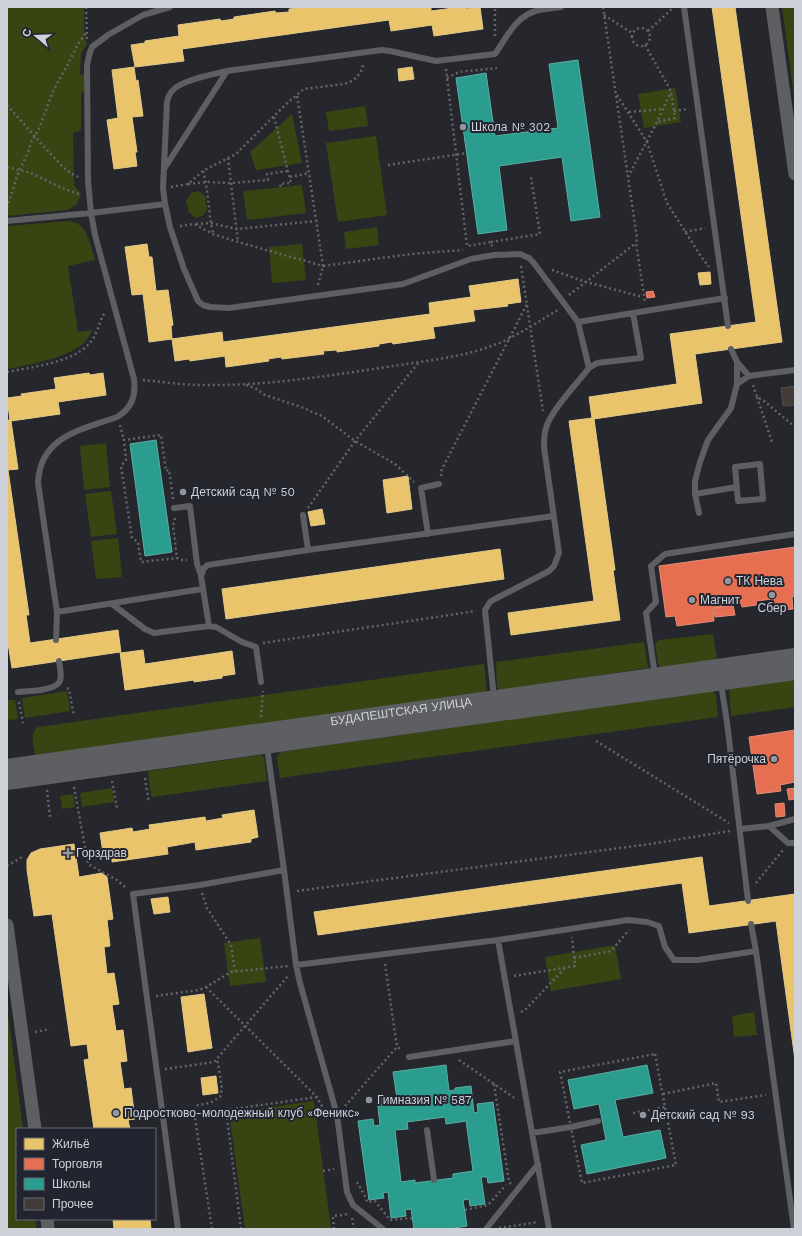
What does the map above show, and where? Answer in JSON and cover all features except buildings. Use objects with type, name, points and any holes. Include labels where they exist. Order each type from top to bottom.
[{"type":"street","points":[[772,7],[795,174]]},
{"type":"street","name":"БУДАПЕШТСКАЯ УЛИЦА","points":[[7,782],[266,739],[656,684],[795,656]]},
{"type":"street","name":"БУДАПЕШТСКАЯ УЛИЦА","points":[[656,684],[721,682],[795,672]]},
{"type":"street","name":"БУДАПЕШТСКАЯ УЛИЦА","points":[[7,767],[266,739]]},
{"type":"street","points":[[7,925],[35,1128]]},
{"type":"lane","points":[[56,640],[56,612],[38,483],[41,464],[48,450],[67,436],[117,418],[122,414],[134,399],[135,388],[134,379],[95,235],[91,213],[88,181],[87,65],[90,52],[96,44],[128,23],[150,12],[170,7]]},
{"type":"lane","points":[[561,7],[536,9],[526,16],[515,24],[495,54],[436,61],[382,50],[227,71],[204,76],[182,84],[172,91],[167,102],[163,188],[170,227],[184,269],[198,300],[203,305],[229,308],[403,284],[471,259],[494,255],[520,254],[529,258],[578,322],[589,368]]},
{"type":"lane","points":[[684,7],[728,326]]},
{"type":"lane","points":[[164,169],[227,71]]},
{"type":"lane","points":[[7,221],[165,204]]},
{"type":"lane","points":[[578,322],[725,298]]},
{"type":"lane","points":[[494,706],[485,610],[490,602],[549,571],[554,566],[559,553],[544,447],[546,427],[554,412],[589,368],[597,363],[641,358],[633,313]]},
{"type":"lane","points":[[731,349],[737,362],[751,380]]},
{"type":"lane","points":[[699,513],[695,494],[695,481],[708,440],[730,408],[737,384],[737,362]]},
{"type":"lane","points":[[737,384],[795,370]]},
{"type":"lane","points":[[760,464],[763,499],[738,501],[737,487],[735,467],[760,464]]},
{"type":"lane","points":[[428,534],[421,488],[439,484]]},
{"type":"lane","points":[[695,494],[737,487]]},
{"type":"lane","points":[[174,508],[190,506],[197,560],[209,626]]},
{"type":"lane","points":[[303,515],[308,550]]},
{"type":"lane","points":[[201,576],[201,572],[208,565],[554,516]]},
{"type":"lane","points":[[656,684],[646,613],[656,602],[651,566],[665,554],[795,534]]},
{"type":"lane","points":[[56,612],[202,590]]},
{"type":"lane","points":[[112,604],[145,629],[154,633],[209,626],[216,627],[256,648],[261,682]]},
{"type":"lane","points":[[18,692],[56,686],[61,676],[59,661]]},
{"type":"lane","points":[[721,682],[748,901]]},
{"type":"lane","points":[[266,739],[296,965],[337,1115],[347,1192],[353,1205],[383,1229]]},
{"type":"lane","points":[[740,829],[769,826],[795,819]]},
{"type":"lane","points":[[769,826],[792,843]]},
{"type":"lane","points":[[178,1229],[133,894],[200,885],[284,870]]},
{"type":"lane","points":[[296,965],[498,940],[628,920],[647,922],[658,926],[665,947],[674,960],[698,960],[756,951]]},
{"type":"lane","points":[[751,924],[794,1229]]},
{"type":"lane","points":[[498,940],[549,1229]]},
{"type":"lane","points":[[408,1057],[516,1041]]},
{"type":"lane","points":[[532,1133],[598,1121]]},
{"type":"lane","points":[[427,1130],[434,1180]]},
{"type":"lane","points":[[486,1229],[538,1164]]},
{"type":"path","points":[[86,7],[86,33],[90,52]]},
{"type":"path","points":[[495,7],[495,54]]},
{"type":"path","points":[[547,268],[586,282],[644,299],[636,243],[637,238],[603,7]]},
{"type":"path","points":[[648,32],[675,7]]},
{"type":"path","points":[[604,14],[632,33]]},
{"type":"path","points":[[638,28],[646,29],[648,32],[650,39],[645,45],[636,45],[633,42],[631,37],[632,33],[638,28]]},
{"type":"path","points":[[7,208],[31,142],[35,137],[54,89],[78,44],[86,33]]},
{"type":"path","points":[[645,45],[671,91],[675,118],[658,122]]},
{"type":"path","points":[[188,184],[203,171],[236,154],[304,89],[344,84],[358,77],[363,66],[364,53]]},
{"type":"path","points":[[445,61],[467,246],[540,234],[531,177]]},
{"type":"path","points":[[447,78],[459,72],[497,68]]},
{"type":"path","points":[[628,177],[658,122],[671,91]]},
{"type":"path","points":[[616,93],[647,142],[667,203],[702,258],[714,272]]},
{"type":"path","points":[[297,95],[323,266],[316,296]]},
{"type":"path","points":[[7,105],[66,170],[88,181]]},
{"type":"path","points":[[674,111],[698,108]]},
{"type":"path","points":[[629,112],[663,110]]},
{"type":"path","points":[[274,117],[291,183],[280,184],[281,188]]},
{"type":"path","points":[[388,165],[467,152]]},
{"type":"path","points":[[228,158],[238,242]]},
{"type":"path","points":[[7,167],[31,173],[62,188],[89,197]]},
{"type":"path","points":[[203,171],[207,182],[210,223],[213,234]]},
{"type":"path","points":[[163,188],[207,182],[231,183],[268,180],[267,174],[288,171]]},
{"type":"path","points":[[290,177],[309,174]]},
{"type":"path","points":[[170,227],[210,223],[237,228],[316,222]]},
{"type":"path","points":[[194,224],[213,234],[323,266],[411,254],[459,250],[474,251],[481,258]]},
{"type":"path","points":[[685,232],[705,228]]},
{"type":"path","points":[[491,242],[494,255]]},
{"type":"path","points":[[134,379],[202,385],[243,384],[310,378],[470,353],[509,338],[558,310],[562,300],[636,243]]},
{"type":"path","points":[[521,265],[544,415]]},
{"type":"path","points":[[439,484],[442,471],[527,304]]},
{"type":"path","points":[[7,372],[60,360],[78,352],[91,342],[103,316],[115,311]]},
{"type":"path","points":[[303,515],[355,441],[419,362]]},
{"type":"path","points":[[751,380],[772,442]]},
{"type":"path","points":[[243,384],[255,388],[265,395],[322,416],[355,441],[395,464],[421,488]]},
{"type":"path","points":[[757,397],[764,400],[795,427]]},
{"type":"path","points":[[120,425],[124,440],[126,460],[121,466],[132,538],[138,542],[141,562],[177,558],[181,560],[197,560]]},
{"type":"path","points":[[124,440],[161,435],[166,471],[169,470],[174,508],[175,520],[173,526],[177,558]]},
{"type":"path","points":[[256,648],[265,642],[485,610]]},
{"type":"path","points":[[59,682],[69,689],[74,716]]},
{"type":"path","points":[[261,714],[263,690]]},
{"type":"path","points":[[18,692],[23,723]]},
{"type":"path","points":[[596,741],[740,829]]},
{"type":"path","points":[[112,780],[117,808]]},
{"type":"path","points":[[74,786],[88,864],[117,880],[133,894]]},
{"type":"path","points":[[48,794],[50,817]]},
{"type":"path","points":[[297,892],[634,846],[731,831]]},
{"type":"path","points":[[746,891],[753,887],[792,843]]},
{"type":"path","points":[[7,866],[22,857]]},
{"type":"path","points":[[200,885],[207,908],[231,944],[235,971]]},
{"type":"path","points":[[574,958],[611,951],[638,921]]},
{"type":"path","points":[[504,978],[575,966],[570,929]]},
{"type":"path","points":[[337,1115],[398,1047],[384,954]]},
{"type":"path","points":[[148,997],[199,990],[235,971],[296,965]]},
{"type":"path","points":[[157,1070],[214,1062],[291,973],[296,965]]},
{"type":"path","points":[[511,1015],[525,1010],[564,968]]},
{"type":"path","points":[[206,987],[317,1097],[326,1112]]},
{"type":"path","points":[[445,1051],[528,1108]]},
{"type":"path","points":[[655,1054],[665,1107],[676,1165],[582,1184],[560,1072],[655,1054]]},
{"type":"path","points":[[212,1229],[194,1111],[198,1105],[210,1103],[220,1097],[222,1088],[218,1058]]},
{"type":"path","points":[[663,1094],[716,1083],[719,1102],[775,1094]]},
{"type":"path","points":[[494,1084],[509,1182],[517,1190]]},
{"type":"path","points":[[241,1229],[226,1110],[317,1097]]},
{"type":"path","points":[[633,1113],[665,1107]]},
{"type":"path","points":[[343,1168],[353,1176],[367,1202],[375,1201],[390,1220],[412,1218]]},
{"type":"path","points":[[465,1210],[488,1205],[514,1178]]},
{"type":"path","points":[[334,1229],[331,1216],[352,1214]]},
{"type":"path","points":[[498,1228],[547,1220]]},
{"type":"green space","points":[[7,7],[84,7],[84,36],[87,44],[81,53],[80,75],[84,74],[84,92],[81,93],[81,130],[73,133],[74,185],[81,194],[76,205],[68,210],[7,216]]},
{"type":"green space","points":[[782,7],[795,7],[795,103]]},
{"type":"green space","points":[[675,88],[681,122],[644,128],[638,94]]},
{"type":"green space","points":[[365,106],[368,126],[329,131],[326,112]]},
{"type":"green space","points":[[292,114],[302,163],[256,170],[250,152]]},
{"type":"green space","points":[[376,136],[387,215],[338,222],[326,143]]},
{"type":"green space","points":[[302,185],[306,213],[247,220],[243,191]]},
{"type":"green space","points":[[199,191],[205,196],[207,210],[202,216],[196,218],[189,213],[186,201],[191,193]]},
{"type":"green space","points":[[68,221],[75,222],[84,230],[90,241],[95,260],[68,266],[78,332],[92,330],[84,343],[68,353],[47,360],[7,369],[7,226]]},
{"type":"green space","points":[[377,227],[379,245],[346,249],[344,232]]},
{"type":"green space","points":[[302,244],[306,280],[272,283],[269,247]]},
{"type":"green space","points":[[106,443],[110,487],[84,490],[80,446]]},
{"type":"green space","points":[[111,491],[117,534],[91,537],[85,494]]},
{"type":"green space","points":[[118,538],[122,577],[96,579],[91,541]]},
{"type":"green space","points":[[713,634],[717,658],[702,662],[660,667],[655,643],[659,640]]},
{"type":"green space","points":[[644,642],[648,668],[499,690],[497,687],[496,662]]},
{"type":"green space","points":[[484,664],[487,692],[35,756],[33,736],[38,727]]},
{"type":"green space","points":[[795,679],[795,707],[731,716],[729,688]]},
{"type":"green space","points":[[67,691],[70,711],[25,718],[22,698]]},
{"type":"green space","points":[[712,691],[716,695],[718,717],[280,778],[277,759],[280,752]]},
{"type":"green space","points":[[7,700],[15,700],[18,719],[7,720]]},
{"type":"green space","points":[[261,755],[264,758],[267,781],[152,797],[151,795],[148,771]]},
{"type":"green space","points":[[112,788],[114,802],[82,807],[80,793]]},
{"type":"green space","points":[[73,794],[75,807],[62,809],[60,796]]},
{"type":"green space","points":[[260,938],[266,982],[230,986],[224,943]]},
{"type":"green space","points":[[615,945],[621,979],[551,991],[545,957]]},
{"type":"green space","points":[[7,1006],[23,1128],[16,1128],[16,1220],[35,1220],[37,1229],[7,1229]]},
{"type":"green space","points":[[754,1012],[757,1035],[734,1037],[732,1016]]},
{"type":"green space","points":[[314,1101],[331,1229],[245,1229],[229,1113]]},
{"type":"place","name":"Школа № 302","points":[[463,127]]},
{"type":"place","name":"Детский сад № 50","points":[[183,492]]},
{"type":"place","name":"ТК Нева","points":[[728,581]]},
{"type":"place","name":"Сбер","points":[[772,595]]},
{"type":"place","name":"Магнит","points":[[692,600]]},
{"type":"place","name":"Пятёрочка","points":[[774,759]]},
{"type":"place","name":"Горздрав","points":[[68,853]]},
{"type":"place","name":"Гимназия № 587","points":[[369,1100]]},
{"type":"place","name":"Подростково-молодежный клуб «Феникс»","points":[[116,1113]]},
{"type":"place","name":"Детский сад № 93","points":[[643,1115]]}]
